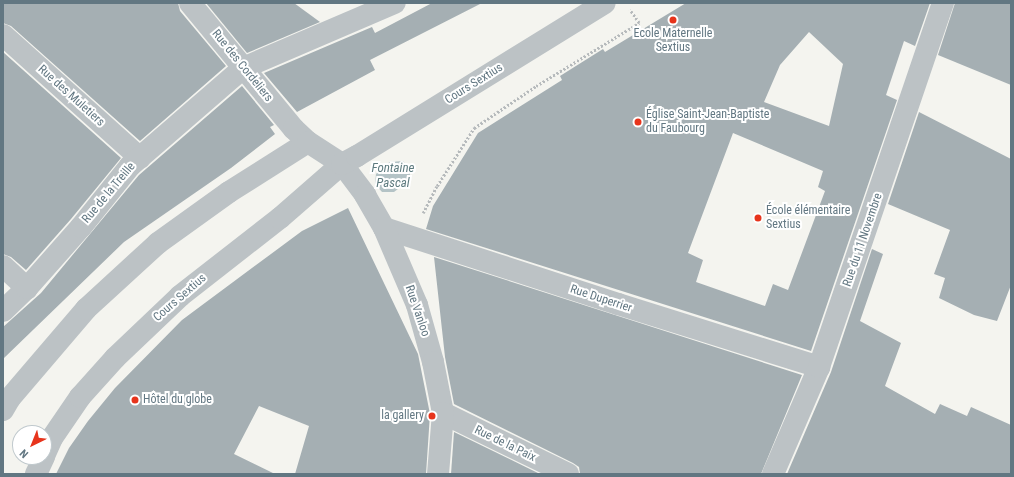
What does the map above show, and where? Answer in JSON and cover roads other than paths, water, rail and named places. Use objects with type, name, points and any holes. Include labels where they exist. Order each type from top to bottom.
[{"type":"street","name":"Rue des Cordeliers","points":[[190,3],[242,68],[301,136]]},
{"type":"street","name":"Rue de la Treille","points":[[3,311],[27,288],[81,226],[130,166],[242,68],[394,3]]},
{"type":"street","name":"Cours Sextius","points":[[52,438],[80,397],[115,358],[180,296],[280,218],[342,164],[604,3]]},
{"type":"street","name":"Rue du 11 Novembre","points":[[773,474],[820,367],[943,3]]},
{"type":"street","name":"Rue des Muletiers","points":[[3,35],[140,158]]},
{"type":"street","points":[[3,410],[10,398],[86,309],[158,243],[229,192],[301,136],[342,164]]},
{"type":"street","name":"Rue Vanloo","points":[[342,164],[366,195],[384,228],[417,305],[433,362],[443,413],[438,474]]},
{"type":"street","name":"Rue Duperrier","points":[[384,228],[618,304],[820,367]]},
{"type":"street","points":[[3,266],[27,288]]},
{"type":"street","name":"Rue de la Paix","points":[[443,413],[568,474]]},
{"type":"water","name":"Fontaine Pascal","points":[[403,161],[411,172],[407,182],[394,192],[382,192],[375,184],[376,174],[390,162]]},
{"type":"place","name":"Ecole Maternelle Sextius","points":[[673,20]]},
{"type":"place","name":"Église Saint-Jean-Baptiste du Faubourg","points":[[638,122]]},
{"type":"place","name":"École élémentaire Sextius","points":[[758,218]]},
{"type":"place","name":"Hôtel du globe","points":[[135,400]]},
{"type":"place","name":"la gallery","points":[[432,416]]}]
